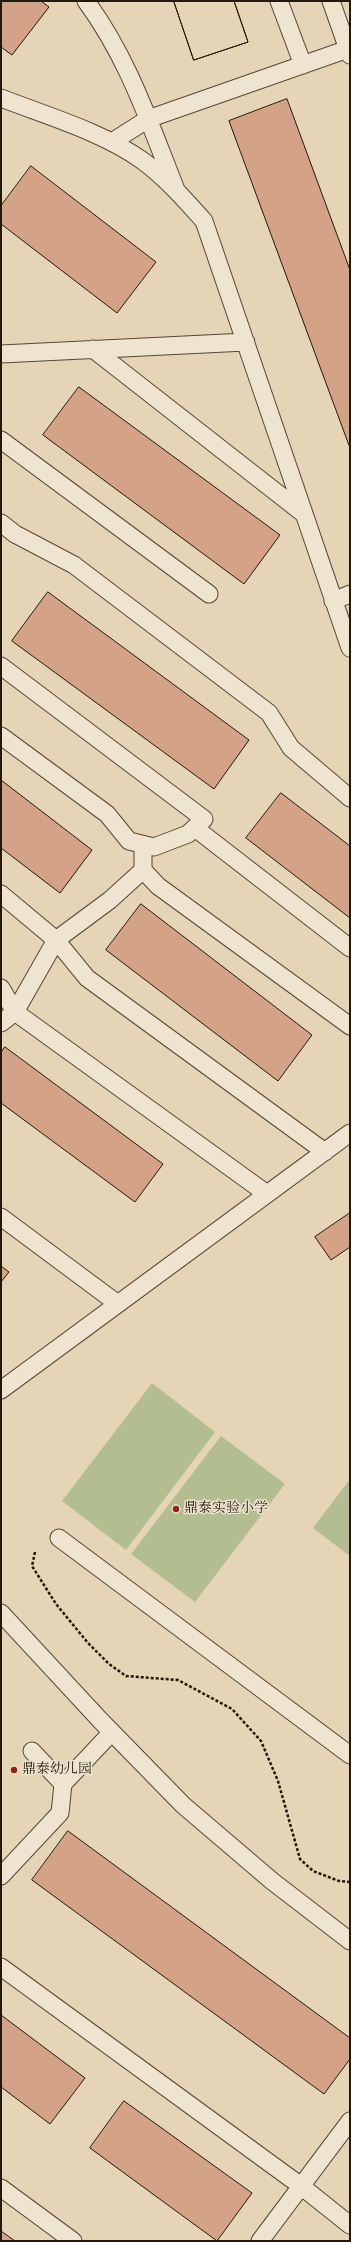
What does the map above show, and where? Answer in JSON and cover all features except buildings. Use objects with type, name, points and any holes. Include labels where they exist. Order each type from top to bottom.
[{"type":"lane","points":[[86,1],[102,23],[128,68],[176,189]]},
{"type":"lane","points":[[280,1],[303,65]]},
{"type":"lane","points":[[112,142],[148,119],[303,65],[349,52],[331,1]]},
{"type":"lane","points":[[1,98],[112,142],[143,161],[176,189],[204,221],[350,648]]},
{"type":"lane","points":[[1,354],[246,342]]},
{"type":"lane","points":[[93,349],[304,514]]},
{"type":"lane","points":[[1,440],[209,594]]},
{"type":"lane","points":[[1,523],[14,534],[74,565],[269,713],[291,748],[350,798]]},
{"type":"lane","points":[[333,601],[350,594]]},
{"type":"lane","points":[[1,666],[204,819],[188,834],[154,847],[129,842],[107,814],[1,736]]},
{"type":"lane","points":[[195,828],[350,948]]},
{"type":"lane","points":[[143,845],[143,870],[158,886],[350,1026]]},
{"type":"lane","points":[[1,1023],[15,1012],[56,940],[110,900],[143,870]]},
{"type":"lane","points":[[1,894],[56,940],[87,978],[325,1152]]},
{"type":"lane","points":[[1,988],[15,1012],[267,1194]]},
{"type":"lane","points":[[4,1383],[118,1304],[350,1133]]},
{"type":"lane","points":[[1,1218],[118,1304]]},
{"type":"lane","points":[[59,1538],[350,1755]]},
{"type":"lane","points":[[1,1613],[112,1732],[183,1805],[272,1881],[350,1941]]},
{"type":"lane","points":[[1,1876],[60,1813],[63,1784],[112,1732]]},
{"type":"lane","points":[[32,1751],[63,1784]]},
{"type":"lane","points":[[1,1967],[301,2186],[350,2225]]},
{"type":"lane","points":[[260,2241],[350,2121]]},
{"type":"lane","points":[[1,2188],[73,2241]]},
{"type":"path","points":[[59,1538],[46,1529],[36,1545],[32,1566],[56,1604],[88,1643],[109,1664],[126,1676],[178,1680],[232,1709],[260,1741],[278,1782],[300,1858],[313,1871],[339,1881],[350,1882]]},
{"type":"green space","points":[[152,1383],[215,1432],[126,1550],[62,1501]]},
{"type":"green space","points":[[221,1436],[285,1484],[195,1602],[131,1554]]},
{"type":"green space","points":[[350,1479],[350,1556],[313,1528]]},
{"type":"place","name":"鼎泰实验小学","points":[[176,1509]]},
{"type":"place","name":"鼎泰幼儿园","points":[[14,1770]]}]
